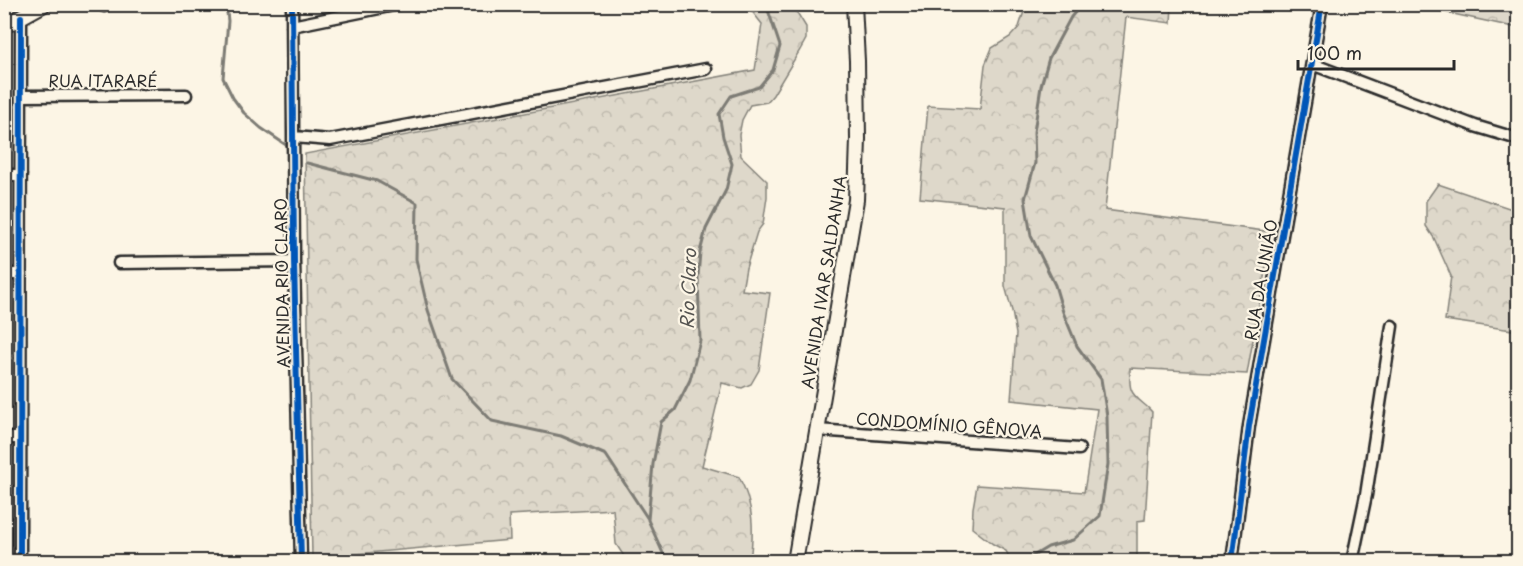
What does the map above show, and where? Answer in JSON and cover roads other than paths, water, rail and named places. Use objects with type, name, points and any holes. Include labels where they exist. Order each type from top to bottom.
[{"type":"main road","points":[[4,26],[44,4]]},
{"type":"main road","name":"AVENIDA IVAR SALDANHA","points":[[802,561],[856,200],[858,117],[854,4]]},
{"type":"main road","name":"AVENIDA IVAR SALDANHA","points":[[795,561],[863,202],[866,129],[862,4]]},
{"type":"street","name":"AVENIDA RIO CLARO","points":[[292,4],[294,261],[301,561]]},
{"type":"street","points":[[292,26],[399,4]]},
{"type":"street","name":"RUA DA UNIÃO","points":[[1232,561],[1249,426],[1322,4]]},
{"type":"street","points":[[20,561],[21,17]]},
{"type":"street","points":[[1312,64],[1475,126],[1518,139]]},
{"type":"street","points":[[294,137],[330,140],[706,69]]},
{"type":"street","name":"RUA ITARARÉ","points":[[21,96],[186,95]]},
{"type":"street","points":[[4,175],[21,175]]},
{"type":"street","points":[[119,263],[294,261]]},
{"type":"street","points":[[4,274],[21,274]]},
{"type":"street","points":[[1352,561],[1366,495],[1392,326]]},
{"type":"street","name":"CONDOMÍNIO GÊNOVA","points":[[821,430],[1078,449]]},
{"type":"street","points":[[4,438],[20,438]]},
{"type":"waterway","points":[[226,4],[228,21],[223,78],[244,113],[286,145]]},
{"type":"waterway","name":"Rio Claro","points":[[667,562],[648,520],[653,464],[661,422],[675,410],[690,380],[700,341],[698,277],[700,252],[706,229],[726,190],[732,164],[723,137],[719,114],[731,96],[759,87],[773,70],[780,46],[766,4]]},
{"type":"waterway","points":[[1023,562],[1048,547],[1073,540],[1100,516],[1108,464],[1107,416],[1101,379],[1077,346],[1055,285],[1031,236],[1025,199],[1035,163],[1034,132],[1041,86],[1049,58],[1071,17],[1082,4]]},
{"type":"waterway","points":[[307,163],[377,181],[417,203],[416,259],[428,310],[452,379],[492,421],[561,436],[606,455],[648,519]]}]
